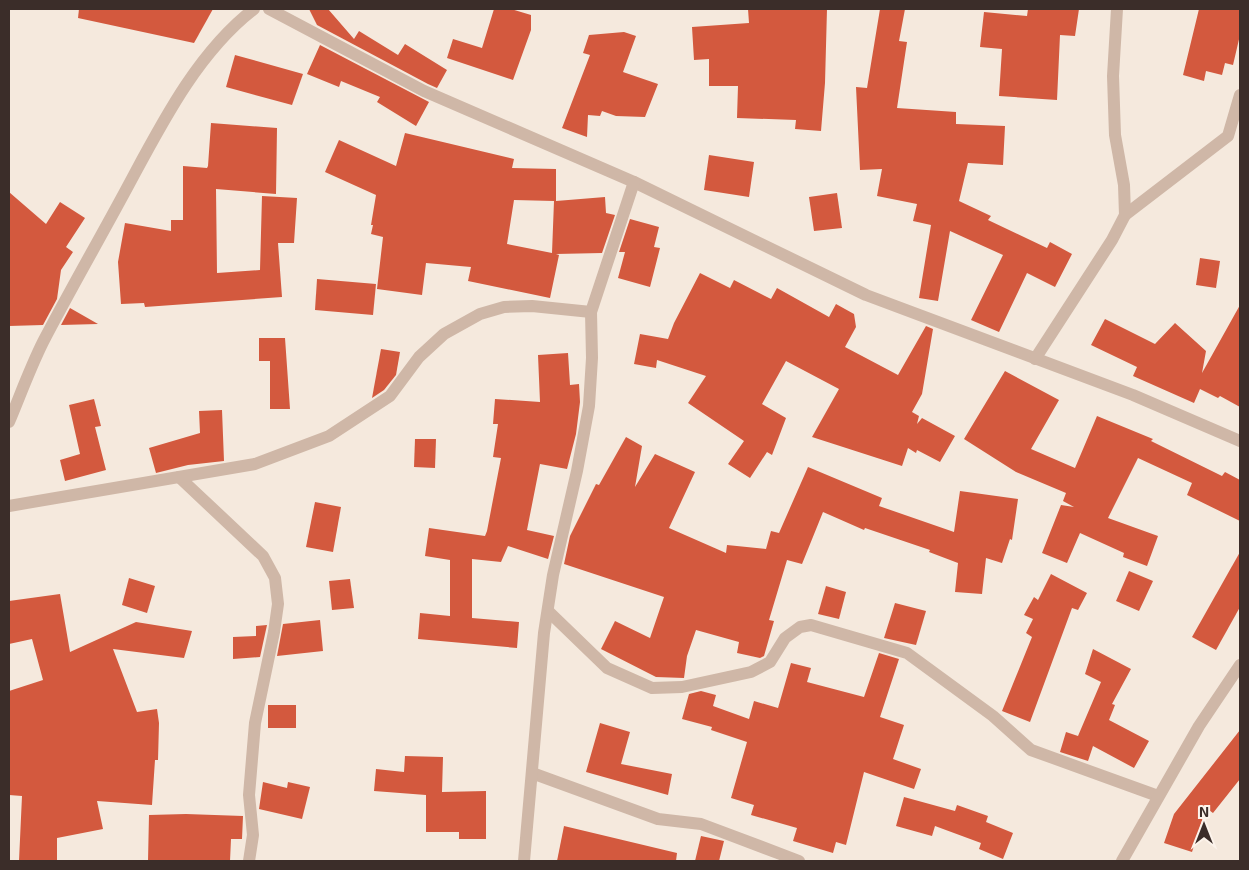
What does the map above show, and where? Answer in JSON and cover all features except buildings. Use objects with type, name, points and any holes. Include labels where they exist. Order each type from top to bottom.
[{"type":"street","points":[[9,422],[42,344],[135,173],[184,89],[209,52],[231,26],[254,9]]},
{"type":"street","points":[[269,9],[424,91],[634,182],[866,295],[1133,395],[1240,441]]},
{"type":"street","points":[[1035,358],[1112,240],[1124,215],[1124,185],[1115,135],[1112,76],[1117,9]]},
{"type":"street","points":[[1124,215],[1228,136],[1240,95]]},
{"type":"street","points":[[524,861],[553,575],[577,471],[589,406],[592,358],[591,312],[634,182]]},
{"type":"street","points":[[9,506],[255,464],[329,436],[390,396],[419,357],[444,334],[480,314],[504,307],[532,306],[591,312]]},
{"type":"street","points":[[179,477],[264,556],[275,578],[278,604],[255,723],[249,795],[253,835],[249,861]]},
{"type":"street","points":[[548,611],[607,668],[652,688],[682,687],[751,672],[770,662],[785,638],[800,627],[811,625],[907,653],[993,716],[1031,750],[1158,796]]},
{"type":"street","points":[[1122,861],[1199,726],[1240,665]]},
{"type":"street","points":[[532,773],[658,819],[701,824],[799,861]]}]
